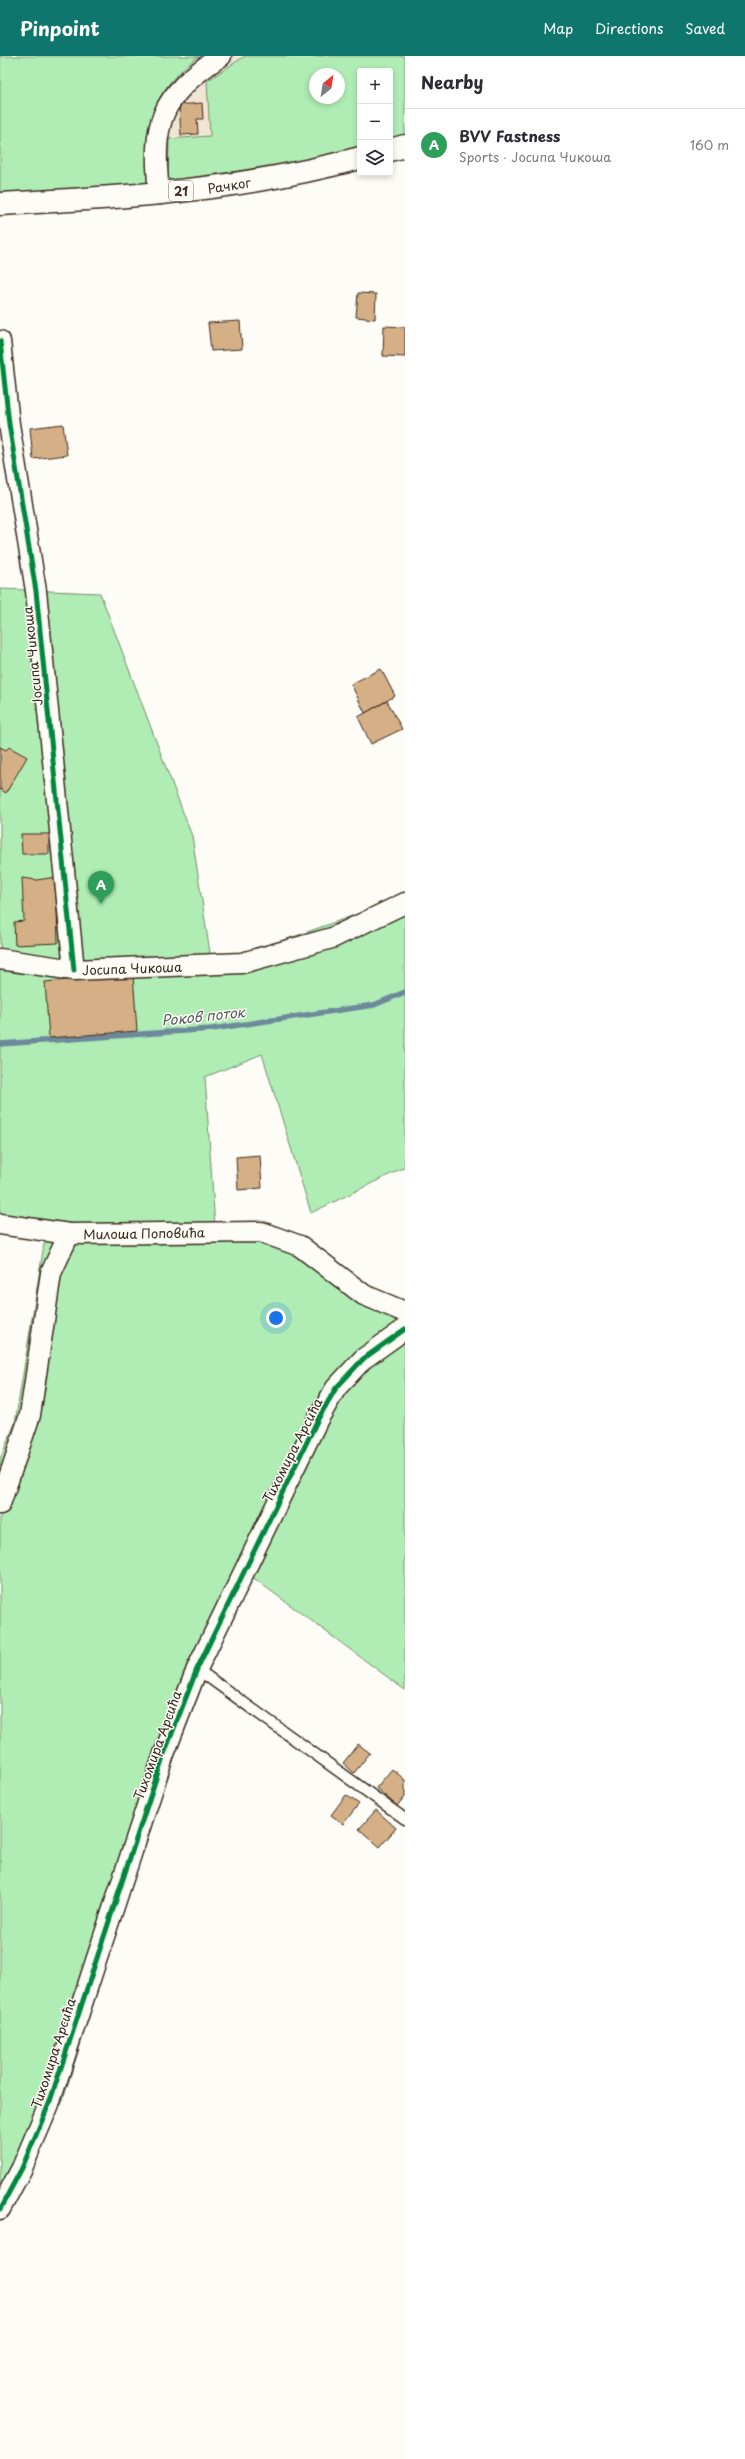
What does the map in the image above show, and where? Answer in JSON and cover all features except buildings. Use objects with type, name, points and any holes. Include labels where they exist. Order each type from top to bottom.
[{"type":"main road","points":[[393,149],[405,146]]},
{"type":"main road","name":"Рачког","points":[[0,204],[159,194],[257,180],[357,159]]},
{"type":"street","points":[[159,194],[157,171],[159,128],[164,109],[179,90],[199,71],[221,56]]},
{"type":"street","name":"Јосипа Чикоша","points":[[0,341],[9,424],[36,591],[74,970],[242,963],[332,938],[405,903]]},
{"type":"street","points":[[0,959],[74,970]]},
{"type":"street","points":[[0,1224],[69,1234]]},
{"type":"street","name":"Милоша Поповића","points":[[0,1504],[30,1415],[51,1272],[69,1234],[261,1232],[300,1246],[364,1295],[405,1312]]},
{"type":"street","name":"Тихомира Арсића","points":[[0,2209],[22,2168],[48,2104],[164,1754],[197,1669],[318,1419],[336,1388],[363,1359],[405,1329]]},
{"type":"lane","points":[[197,1669],[405,1819]]},
{"type":"shaded area","points":[[199,56],[245,56],[207,81],[211,136],[168,184],[148,186],[149,123],[156,102],[173,79]]},
{"type":"green space","points":[[0,56],[199,56],[183,69],[170,83],[160,97],[153,113],[147,147],[148,186],[108,191],[0,193]]},
{"type":"green space","points":[[245,56],[405,56],[405,137],[393,140],[393,68],[357,68],[357,149],[271,170],[168,184],[169,139],[210,136],[207,81]]},
{"type":"green space","points":[[0,589],[100,593],[192,836],[212,966],[405,897],[405,1167],[311,1213],[262,1054],[205,1077],[215,1227],[293,1234],[405,1316],[405,1690],[248,1574],[171,1755],[63,2100],[0,2218],[0,1459],[15,1423],[46,1232],[0,1224]]},
{"type":"waterway","name":"Роков поток","points":[[0,1044],[212,1029],[374,1005],[405,992]]},
{"type":"cycle path","points":[[0,341],[9,424],[36,591],[74,970]]},
{"type":"cycle path","points":[[0,2209],[22,2168],[49,2104],[164,1754],[197,1669],[318,1419],[336,1388],[363,1359],[405,1329]]},
{"type":"place","name":"BVV Fastness","points":[[101,904]]}]
